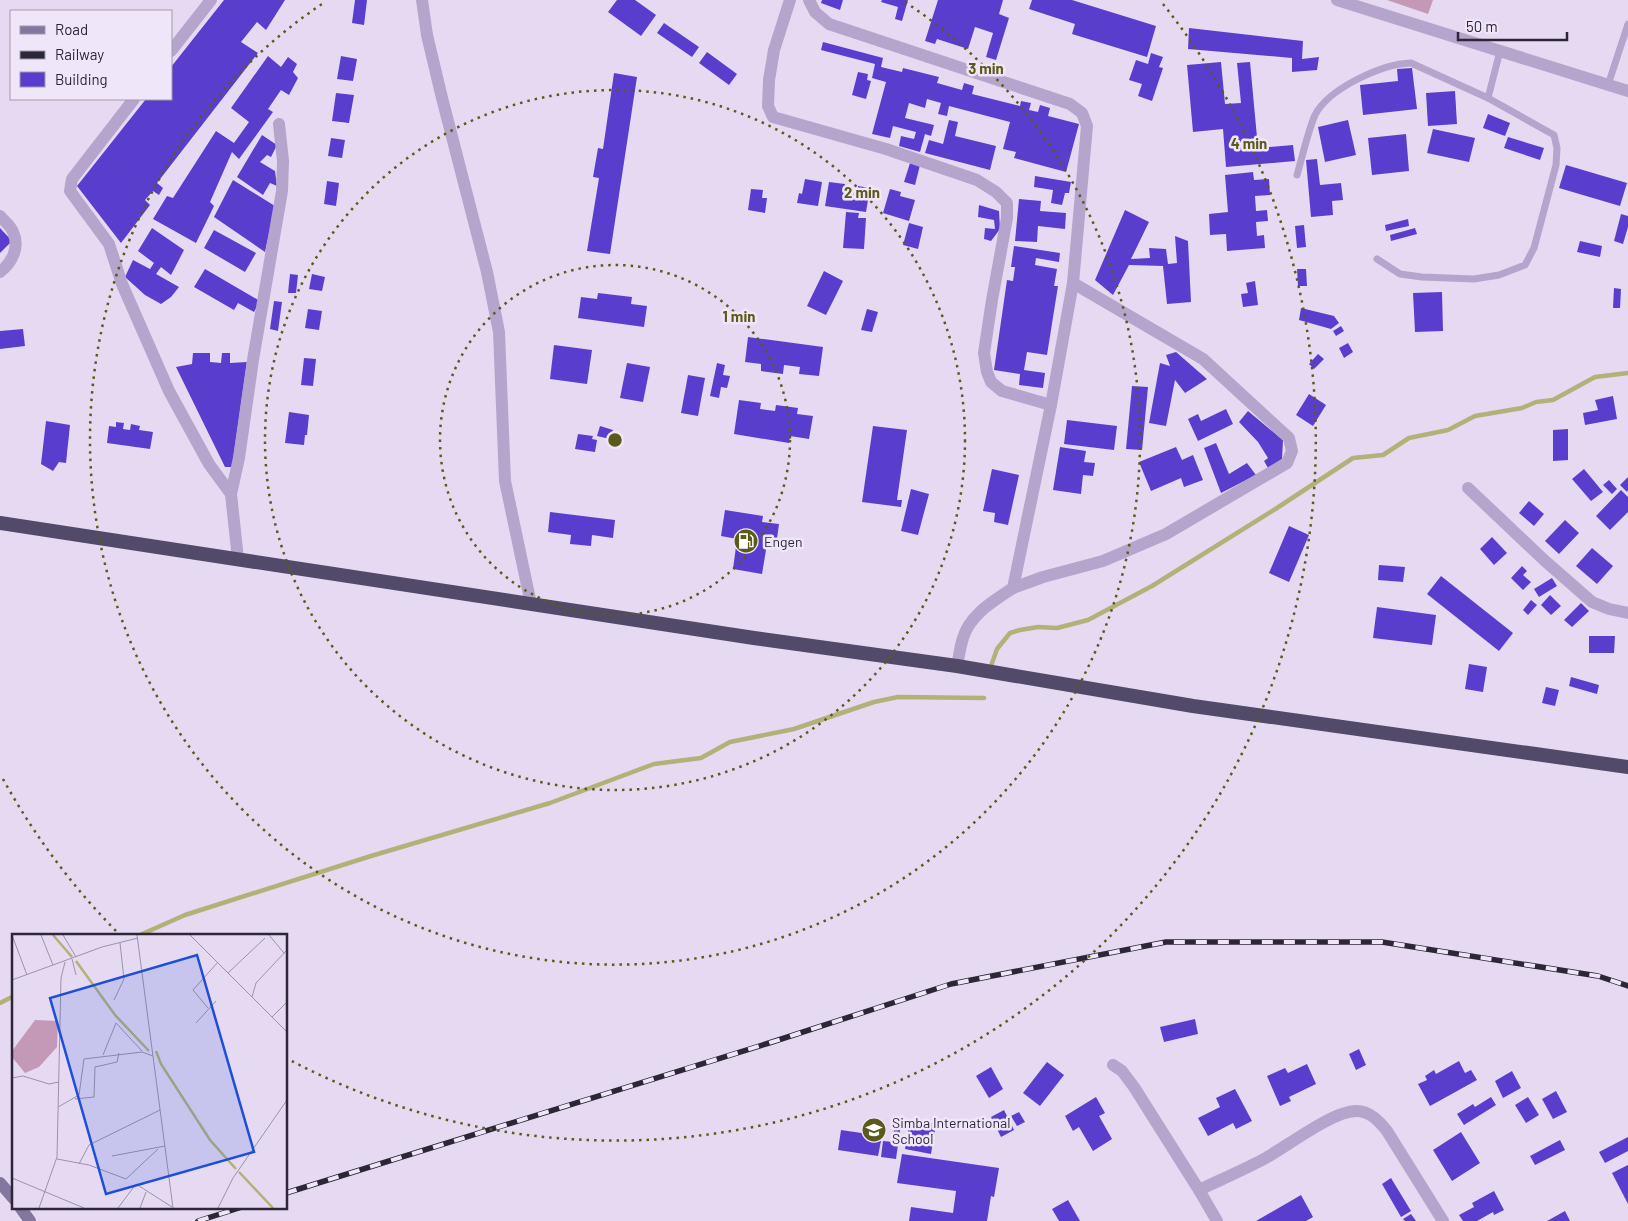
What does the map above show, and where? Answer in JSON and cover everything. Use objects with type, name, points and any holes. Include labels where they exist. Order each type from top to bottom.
[{"type":"highway","points":[[0,523],[754,638],[957,666],[1193,706],[1628,767]]},
{"type":"main road","points":[[0,1183],[12,1197]]},
{"type":"main road","points":[[21,1208],[30,1221]]},
{"type":"street","points":[[172,50],[211,0]]},
{"type":"street","points":[[422,0],[427,35],[487,272],[499,332],[505,480],[531,604]]},
{"type":"street","points":[[790,0],[774,50],[769,80],[768,106],[773,117],[886,149],[977,180],[996,192],[1007,203],[1007,218],[984,353],[987,372],[991,382],[1002,391],[1051,405]]},
{"type":"street","points":[[809,0],[815,12],[829,24],[1070,104],[1082,113],[1087,126],[1073,283],[1051,405],[1013,588]]},
{"type":"street","points":[[1337,0],[1628,91]]},
{"type":"street","points":[[133,100],[72,179],[70,191],[109,244],[122,284],[169,391],[209,464],[231,494]]},
{"type":"street","points":[[238,559],[231,494],[239,458],[253,360],[282,191],[283,161],[279,124]]},
{"type":"street","points":[[0,216],[13,230],[16,242],[14,255],[0,272]]},
{"type":"street","points":[[957,666],[963,637],[971,621],[985,607],[1013,588],[1044,577],[1103,561],[1166,534],[1287,463],[1292,450],[1289,438],[1239,390],[1203,359],[1073,283]]},
{"type":"street","points":[[1468,488],[1544,560],[1592,602],[1609,609],[1628,613]]},
{"type":"street","points":[[1113,1065],[1122,1071],[1134,1087],[1217,1221]]},
{"type":"street","points":[[1199,1190],[1262,1160],[1334,1117],[1356,1111],[1368,1114],[1379,1120],[1443,1221]]},
{"type":"lane","points":[[1608,85],[1628,24]]},
{"type":"lane","points":[[1488,98],[1500,51]]},
{"type":"lane","points":[[1296,175],[1316,114],[1334,94],[1354,80],[1399,63],[1411,63],[1488,98],[1554,135],[1557,148],[1556,165],[1534,248],[1525,265],[1499,275],[1474,279],[1422,277],[1400,274],[1377,259]]},
{"type":"shaded area","points":[[1387,0],[1433,0],[1428,14]]},
{"type":"building","points":[[224,0],[285,0],[266,30],[257,22],[241,42],[258,53],[157,183],[163,188],[159,195],[153,191],[145,200],[150,205],[121,243],[77,186],[145,100],[172,100],[172,66]]},
{"type":"building","points":[[355,0],[367,0],[364,25],[352,23]]},
{"type":"building","points":[[617,0],[635,0],[656,15],[641,36],[608,12]]},
{"type":"building","points":[[822,0],[843,0],[840,10],[821,3]]},
{"type":"building","points":[[882,0],[908,0],[902,21],[895,19],[898,7],[881,2]]},
{"type":"building","points":[[938,0],[1003,0],[999,14],[1009,18],[996,60],[986,57],[993,33],[975,27],[968,49],[937,39],[935,44],[925,41]]},
{"type":"building","points":[[1032,0],[1072,0],[1156,26],[1147,57],[1072,34],[1075,24],[1029,9]]},
{"type":"building","points":[[664,23],[699,47],[692,57],[657,33]]},
{"type":"building","points":[[1189,28],[1303,41],[1302,59],[1319,57],[1317,70],[1292,72],[1292,58],[1188,49]]},
{"type":"building","points":[[823,42],[883,58],[881,67],[902,72],[903,68],[939,77],[937,83],[962,90],[964,83],[974,86],[972,94],[1020,106],[1021,101],[1031,103],[1029,110],[1038,112],[1040,105],[1050,108],[1048,116],[1079,124],[1066,172],[1014,158],[1016,152],[1003,149],[1010,122],[949,106],[947,116],[938,114],[941,103],[927,99],[925,108],[909,103],[905,118],[934,125],[931,136],[925,134],[920,152],[899,146],[901,136],[914,139],[916,132],[893,126],[890,138],[872,134],[886,82],[872,78],[875,64],[821,50]]},
{"type":"building","points":[[707,52],[737,74],[729,85],[699,63]]},
{"type":"building","points":[[1151,53],[1163,57],[1159,67],[1163,68],[1152,101],[1138,96],[1142,84],[1129,80],[1136,60],[1148,64]]},
{"type":"building","points":[[268,56],[281,67],[288,57],[297,64],[293,72],[298,78],[289,95],[281,90],[268,109],[273,112],[239,159],[232,152],[210,202],[214,206],[196,243],[153,219],[167,196],[173,198],[216,131],[234,143],[249,122],[231,108]]},
{"type":"building","points":[[341,56],[357,59],[353,81],[337,79]]},
{"type":"building","points":[[1221,62],[1225,104],[1241,103],[1237,63],[1250,62],[1258,148],[1293,145],[1295,161],[1226,167],[1223,129],[1193,132],[1187,65]]},
{"type":"building","points":[[1412,68],[1417,109],[1363,115],[1360,85],[1398,81],[1397,69]]},
{"type":"building","points":[[858,72],[868,74],[867,80],[871,81],[866,99],[852,95]]},
{"type":"building","points":[[614,73],[637,77],[610,254],[587,251],[599,178],[593,177],[598,148],[603,149]]},
{"type":"building","points":[[1455,91],[1457,124],[1428,126],[1426,93]]},
{"type":"building","points":[[336,93],[354,95],[349,123],[332,121]]},
{"type":"building","points":[[1488,114],[1510,123],[1505,136],[1483,128]]},
{"type":"building","points":[[949,120],[958,122],[955,136],[996,146],[990,170],[925,153],[929,140],[943,144]]},
{"type":"building","points":[[1348,120],[1356,155],[1325,162],[1318,127]]},
{"type":"building","points":[[1433,129],[1475,138],[1469,162],[1427,153]]},
{"type":"building","points":[[1406,134],[1409,171],[1372,175],[1368,138]]},
{"type":"building","points":[[262,135],[277,145],[271,157],[267,155],[260,162],[275,171],[277,186],[270,183],[263,195],[237,177]]},
{"type":"building","points":[[1508,137],[1544,148],[1540,160],[1504,148]]},
{"type":"building","points":[[331,138],[345,140],[342,158],[328,156]]},
{"type":"building","points":[[1317,159],[1320,185],[1341,183],[1343,200],[1332,201],[1333,215],[1311,217],[1306,160]]},
{"type":"building","points":[[910,163],[920,165],[915,185],[904,182]]},
{"type":"building","points":[[1566,165],[1627,183],[1620,206],[1559,188]]},
{"type":"building","points":[[1253,172],[1254,180],[1269,179],[1270,195],[1255,196],[1256,211],[1267,210],[1268,221],[1256,222],[1257,236],[1264,235],[1265,248],[1227,251],[1226,234],[1210,235],[1209,214],[1228,212],[1225,175]]},
{"type":"building","points":[[1035,176],[1071,182],[1069,193],[1065,193],[1062,205],[1051,203],[1053,190],[1034,187]]},
{"type":"building","points":[[805,179],[822,182],[818,206],[797,203],[799,193],[802,194]]},
{"type":"building","points":[[233,180],[275,206],[265,252],[214,217]]},
{"type":"building","points":[[327,181],[339,183],[336,206],[324,204]]},
{"type":"building","points":[[829,182],[845,184],[844,193],[857,194],[858,186],[870,188],[866,212],[825,206]]},
{"type":"building","points":[[751,189],[763,190],[762,198],[767,198],[765,213],[748,210]]},
{"type":"building","points":[[890,189],[901,192],[900,196],[915,200],[909,221],[883,213]]},
{"type":"building","points":[[1019,199],[1041,201],[1040,211],[1066,213],[1065,229],[1038,226],[1037,242],[1015,241]]},
{"type":"building","points":[[979,205],[999,211],[1000,229],[991,241],[984,239],[985,228],[995,229],[994,220],[978,217]]},
{"type":"building","points":[[1125,210],[1149,222],[1131,259],[1150,258],[1149,248],[1166,249],[1168,264],[1177,263],[1175,236],[1188,241],[1191,302],[1167,304],[1163,266],[1129,265],[1113,295],[1095,280]]},
{"type":"building","points":[[846,212],[859,213],[858,218],[866,218],[864,249],[843,248]]},
{"type":"building","points":[[1621,214],[1628,216],[1628,227],[1623,244],[1614,241]]},
{"type":"building","points":[[1408,219],[1409,226],[1386,231],[1385,225]]},
{"type":"building","points":[[909,223],[923,227],[918,249],[903,245]]},
{"type":"building","points":[[1304,225],[1306,247],[1297,248],[1295,226]]},
{"type":"building","points":[[0,228],[12,241],[0,253]]},
{"type":"building","points":[[152,228],[184,250],[171,275],[161,267],[156,274],[179,287],[171,297],[161,304],[145,295],[125,277],[133,260],[150,269],[154,263],[138,251]]},
{"type":"building","points":[[1415,228],[1417,234],[1391,241],[1390,235]]},
{"type":"building","points":[[214,230],[256,253],[245,272],[204,248]]},
{"type":"building","points":[[1580,241],[1602,246],[1600,257],[1577,252]]},
{"type":"building","points":[[1014,246],[1060,253],[1059,262],[1036,258],[1035,265],[1057,269],[1054,286],[1058,286],[1047,355],[1027,352],[1024,370],[1045,373],[1043,388],[1019,385],[1020,374],[994,370],[1007,280],[1013,281],[1015,267],[1011,267]]},
{"type":"building","points":[[205,269],[260,301],[254,312],[238,303],[234,310],[194,287]]},
{"type":"building","points":[[1297,269],[1306,269],[1307,286],[1298,286]]},
{"type":"building","points":[[824,271],[843,281],[826,315],[807,306]]},
{"type":"building","points":[[290,274],[298,275],[296,293],[288,293]]},
{"type":"building","points":[[312,274],[325,277],[322,291],[309,289]]},
{"type":"building","points":[[1255,281],[1258,305],[1243,307],[1241,294],[1248,293],[1246,283]]},
{"type":"building","points":[[1614,288],[1621,289],[1620,308],[1613,308]]},
{"type":"building","points":[[1442,292],[1443,331],[1415,332],[1413,293]]},
{"type":"building","points":[[598,293],[632,297],[631,304],[647,306],[644,327],[578,318],[581,297],[597,299]]},
{"type":"building","points":[[274,301],[282,302],[278,331],[270,329]]},
{"type":"building","points":[[1301,308],[1334,316],[1339,323],[1331,329],[1299,320]]},
{"type":"building","points":[[308,309],[322,311],[319,330],[305,328]]},
{"type":"building","points":[[867,309],[878,312],[872,332],[861,330]]},
{"type":"building","points":[[1341,326],[1344,331],[1336,336],[1333,331]]},
{"type":"building","points":[[23,329],[25,346],[0,349],[0,331]]},
{"type":"building","points":[[748,337],[823,347],[819,376],[799,374],[800,367],[784,365],[783,374],[761,371],[761,364],[745,362]]},
{"type":"building","points":[[1348,343],[1353,352],[1344,358],[1339,348]]},
{"type":"building","points":[[554,345],[592,350],[587,384],[550,379]]},
{"type":"building","points":[[1176,352],[1207,379],[1185,393],[1175,380],[1166,426],[1149,423],[1160,363],[1170,366],[1166,355]]},
{"type":"building","points":[[193,353],[210,353],[210,362],[221,363],[222,353],[230,353],[230,363],[247,362],[232,467],[225,467],[176,367],[192,364]]},
{"type":"building","points":[[1318,354],[1324,359],[1314,369],[1309,364]]},
{"type":"building","points":[[304,358],[316,359],[313,386],[301,385]]},
{"type":"building","points":[[627,363],[650,367],[643,402],[620,398]]},
{"type":"building","points":[[717,363],[725,365],[723,375],[730,376],[727,388],[721,387],[719,398],[710,396]]},
{"type":"building","points":[[688,375],[705,378],[698,416],[681,413]]},
{"type":"building","points":[[1132,386],[1148,387],[1142,450],[1126,449]]},
{"type":"building","points":[[1309,394],[1326,405],[1313,426],[1296,415]]},
{"type":"building","points":[[1613,396],[1617,419],[1585,425],[1583,413],[1598,410],[1595,400]]},
{"type":"building","points":[[739,400],[761,403],[760,409],[775,411],[776,405],[798,408],[797,414],[813,416],[809,439],[790,436],[789,443],[734,434]]},
{"type":"building","points":[[1226,409],[1233,424],[1198,441],[1188,419],[1198,414],[1201,421]]},
{"type":"building","points":[[1248,411],[1283,440],[1282,459],[1268,468],[1264,461],[1268,458],[1258,442],[1239,422]]},
{"type":"building","points":[[289,412],[309,415],[304,445],[285,443]]},
{"type":"building","points":[[1067,420],[1117,426],[1114,450],[1064,444]]},
{"type":"building","points":[[46,421],[70,425],[66,463],[59,462],[53,471],[41,464]]},
{"type":"building","points":[[116,422],[124,423],[123,429],[130,430],[131,424],[140,426],[139,430],[153,432],[150,449],[107,443],[109,426],[116,427]]},
{"type":"building","points":[[600,426],[613,430],[610,439],[597,436]]},
{"type":"building","points":[[873,426],[907,430],[897,500],[902,500],[901,507],[862,502]]},
{"type":"building","points":[[1568,429],[1568,460],[1553,461],[1553,430]]},
{"type":"building","points":[[578,434],[593,436],[592,439],[597,440],[595,452],[575,449]]},
{"type":"building","points":[[1216,443],[1229,474],[1247,463],[1256,475],[1221,493],[1204,448]]},
{"type":"building","points":[[1060,447],[1086,451],[1084,462],[1095,463],[1093,476],[1083,475],[1081,494],[1053,490]]},
{"type":"building","points":[[1176,447],[1182,460],[1193,455],[1203,480],[1184,487],[1181,478],[1151,491],[1139,462]]},
{"type":"building","points":[[992,469],[1019,475],[1008,525],[994,522],[995,513],[983,511]]},
{"type":"building","points":[[1584,469],[1603,492],[1591,501],[1572,479]]},
{"type":"building","points":[[1628,477],[1628,490],[1627,492],[1620,485]]},
{"type":"building","points":[[1609,480],[1617,489],[1612,494],[1603,485]]},
{"type":"building","points":[[911,489],[929,494],[918,535],[901,531]]},
{"type":"building","points":[[1621,490],[1628,497],[1628,512],[1610,530],[1596,516]]},
{"type":"building","points":[[1529,501],[1544,514],[1534,526],[1519,513]]},
{"type":"building","points":[[725,510],[763,516],[762,522],[779,524],[777,539],[768,538],[762,574],[733,569],[737,539],[721,536]]},
{"type":"building","points":[[550,512],[615,520],[613,538],[592,535],[591,546],[570,544],[571,535],[548,532]]},
{"type":"building","points":[[1565,520],[1579,533],[1559,554],[1545,541]]},
{"type":"building","points":[[1289,526],[1309,535],[1289,582],[1269,573]]},
{"type":"building","points":[[1492,537],[1507,553],[1494,565],[1480,549]]},
{"type":"building","points":[[1592,548],[1613,566],[1597,584],[1576,566]]},
{"type":"building","points":[[1379,565],[1405,567],[1403,582],[1378,580]]},
{"type":"building","points":[[1522,566],[1527,571],[1523,575],[1531,582],[1523,590],[1511,578]]},
{"type":"building","points":[[1441,576],[1513,633],[1499,651],[1427,594]]},
{"type":"building","points":[[1552,578],[1557,586],[1539,597],[1534,589]]},
{"type":"building","points":[[1550,595],[1561,606],[1551,615],[1541,605]]},
{"type":"building","points":[[1531,600],[1537,605],[1528,615],[1523,610]]},
{"type":"building","points":[[1581,603],[1589,611],[1572,627],[1564,620]]},
{"type":"building","points":[[1377,607],[1436,615],[1432,645],[1373,638]]},
{"type":"building","points":[[1589,636],[1615,636],[1614,653],[1589,653]]},
{"type":"building","points":[[1469,664],[1487,667],[1483,692],[1465,689]]},
{"type":"building","points":[[1571,677],[1599,685],[1597,694],[1569,686]]},
{"type":"building","points":[[1546,687],[1559,690],[1555,706],[1542,703]]},
{"type":"building","points":[[1195,1019],[1198,1034],[1164,1042],[1160,1027]]},
{"type":"building","points":[[1359,1049],[1366,1065],[1356,1070],[1349,1054]]},
{"type":"building","points":[[1459,1061],[1465,1073],[1471,1070],[1477,1080],[1430,1106],[1418,1084],[1427,1080],[1425,1076],[1434,1070],[1436,1074]]},
{"type":"building","points":[[1047,1062],[1064,1075],[1040,1106],[1023,1093]]},
{"type":"building","points":[[1307,1064],[1316,1084],[1289,1097],[1291,1101],[1280,1106],[1267,1076],[1285,1068],[1288,1073]]},
{"type":"building","points":[[991,1067],[1003,1089],[989,1098],[976,1076]]},
{"type":"building","points":[[1512,1071],[1521,1088],[1503,1098],[1495,1081]]},
{"type":"building","points":[[1235,1089],[1252,1121],[1236,1129],[1233,1123],[1208,1136],[1198,1118],[1220,1107],[1216,1098]]},
{"type":"building","points":[[1556,1091],[1567,1112],[1553,1119],[1542,1099]]},
{"type":"building","points":[[1096,1097],[1105,1113],[1099,1116],[1112,1139],[1093,1151],[1079,1127],[1073,1131],[1065,1116]]},
{"type":"building","points":[[1491,1097],[1496,1105],[1464,1125],[1457,1114],[1473,1104],[1475,1107]]},
{"type":"building","points":[[1528,1097],[1539,1115],[1526,1123],[1515,1105]]},
{"type":"building","points":[[1004,1110],[1014,1130],[1001,1137],[991,1117]]},
{"type":"building","points":[[1019,1112],[1025,1122],[1017,1126],[1011,1116]]},
{"type":"building","points":[[910,1119],[936,1124],[931,1154],[905,1149]]},
{"type":"building","points":[[894,1129],[900,1130],[896,1159],[881,1157],[883,1141],[893,1142]]},
{"type":"building","points":[[841,1130],[882,1136],[878,1156],[838,1150]]},
{"type":"building","points":[[1461,1132],[1480,1163],[1452,1181],[1433,1150]]},
{"type":"building","points":[[1628,1137],[1628,1151],[1605,1163],[1599,1152]]},
{"type":"building","points":[[1560,1140],[1565,1150],[1535,1165],[1530,1156]]},
{"type":"building","points":[[902,1154],[999,1168],[994,1197],[991,1196],[987,1221],[909,1221],[911,1207],[953,1213],[956,1191],[897,1183]]},
{"type":"building","points":[[1628,1165],[1628,1204],[1612,1173]]},
{"type":"building","points":[[1391,1178],[1411,1211],[1401,1217],[1382,1184]]},
{"type":"building","points":[[1494,1191],[1504,1210],[1494,1215],[1493,1212],[1477,1221],[1463,1221],[1459,1215],[1474,1207],[1472,1203]]},
{"type":"building","points":[[1301,1195],[1313,1217],[1306,1221],[1256,1221]]},
{"type":"building","points":[[1068,1200],[1080,1221],[1059,1221],[1052,1209]]},
{"type":"building","points":[[1565,1211],[1570,1221],[1547,1221]]},
{"type":"building","points":[[1411,1214],[1416,1221],[1405,1221],[1403,1219]]},
{"type":"waterway","points":[[991,666],[997,649],[1010,633],[1038,627],[1057,628],[1088,620],[1152,586],[1353,458],[1383,455],[1409,438],[1448,430],[1475,416],[1522,408],[1536,402],[1553,400],[1595,377],[1628,373]]},
{"type":"waterway","points":[[142,934],[185,915],[371,856],[550,803],[654,764],[701,758],[730,742],[794,729],[874,702],[898,697],[984,698]]},
{"type":"waterway","points":[[0,1003],[12,997]]},
{"type":"railway","points":[[288,1192],[769,1043],[951,984],[1166,942],[1382,942],[1598,976],[1628,986]]},
{"type":"railway","points":[[198,1221],[239,1208]]},
{"type":"place","name":"Engen","points":[[746,541]]},
{"type":"place","name":"Simba International School","points":[[874,1130]]}]
